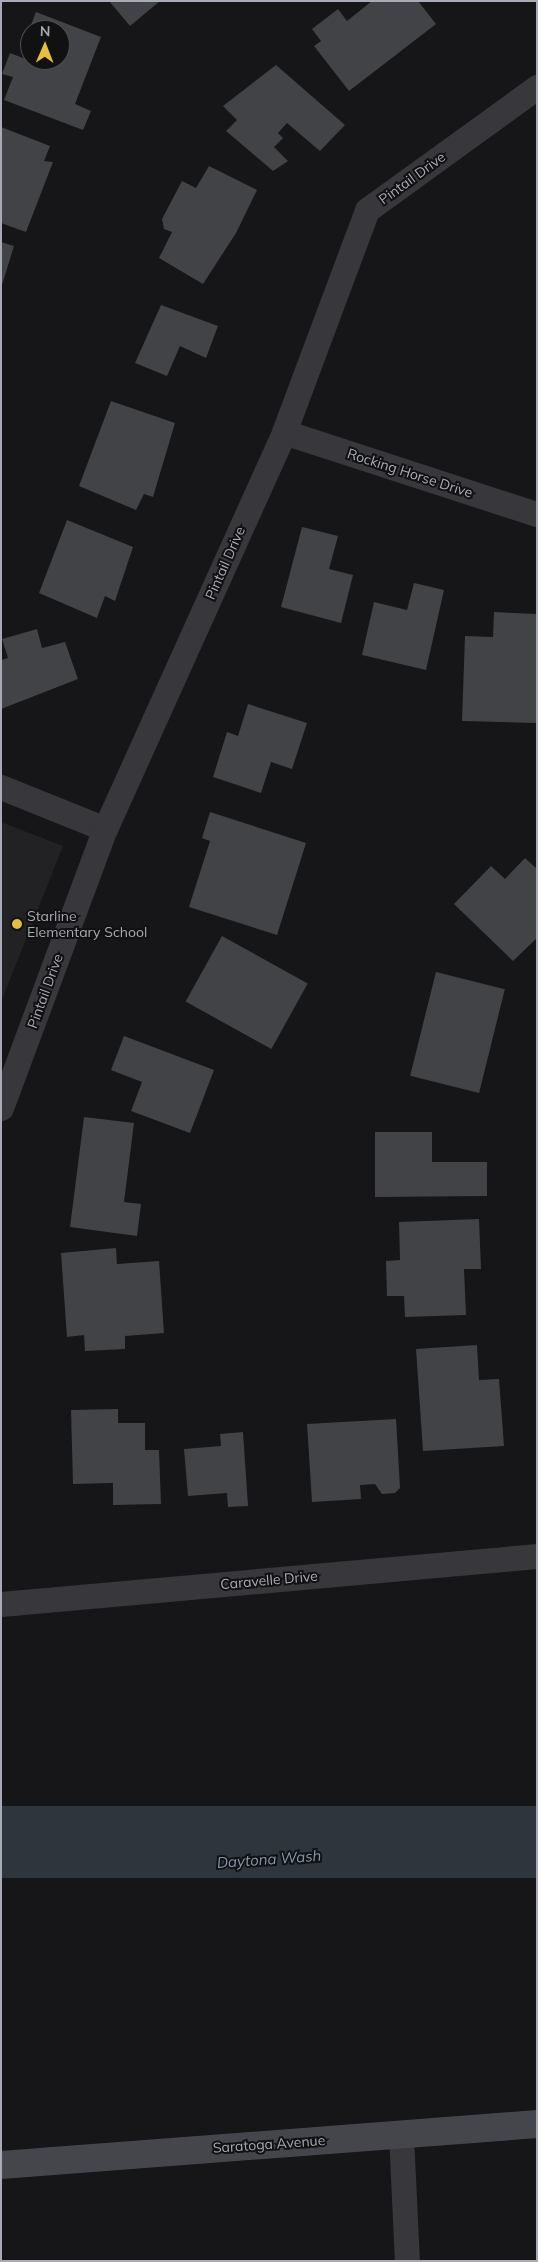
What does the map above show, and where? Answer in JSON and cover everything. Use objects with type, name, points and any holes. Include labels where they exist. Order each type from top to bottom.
[{"type":"street","name":"Pintail Drive","points":[[1,1108],[105,829],[284,432],[367,210],[537,87]]},
{"type":"street","name":"Rocking Horse Drive","points":[[284,432],[537,514]]},
{"type":"street","points":[[1,787],[105,829]]},
{"type":"street","name":"Caravelle Drive","points":[[1,1604],[537,1556]]},
{"type":"street","name":"Saratoga Avenue","points":[[1,2165],[537,2124]]},
{"type":"street","points":[[401,2135],[407,2261]]},
{"type":"shaded area","name":"Starline Elementary School","points":[[1,822],[63,846],[1,1002]]},
{"type":"water","name":"Daytona Wash","points":[[1,1806],[537,1806],[537,1878],[1,1878]]},
{"type":"building","points":[[109,1],[160,1],[130,26]]},
{"type":"building","points":[[372,1],[418,1],[436,24],[349,91],[314,46],[321,41],[312,29],[338,9],[347,21]]},
{"type":"building","points":[[36,12],[57,20],[33,20]]},
{"type":"building","points":[[70,25],[101,37],[75,104],[91,111],[83,130],[4,100],[13,77],[2,74],[10,53],[20,57],[20,70],[70,70]]},
{"type":"building","points":[[276,65],[345,125],[320,151],[287,123],[278,133],[283,138],[274,147],[288,161],[273,171],[226,131],[237,120],[223,106]]},
{"type":"building","points":[[1,127],[50,146],[44,161],[53,162],[26,232],[1,223]]},
{"type":"building","points":[[209,166],[257,190],[236,233],[203,284],[159,258],[172,232],[164,229],[162,219],[182,181],[196,188]]},
{"type":"building","points":[[1,242],[14,246],[2,285],[1,285]]},
{"type":"building","points":[[161,305],[218,326],[206,358],[180,346],[167,376],[135,363]]},
{"type":"building","points":[[111,401],[175,423],[153,497],[144,494],[136,510],[79,486]]},
{"type":"building","points":[[67,520],[133,547],[115,601],[105,596],[97,618],[39,593]]},
{"type":"building","points":[[302,527],[338,536],[329,569],[353,575],[341,623],[281,607]]},
{"type":"building","points":[[414,583],[444,590],[426,670],[362,655],[374,602],[407,610]]},
{"type":"building","points":[[494,612],[537,614],[537,723],[462,721],[465,636],[493,637]]},
{"type":"building","points":[[37,629],[42,648],[65,642],[78,679],[1,709],[1,660],[8,658],[2,639]]},
{"type":"building","points":[[248,704],[307,723],[292,769],[271,762],[261,793],[213,777],[227,732],[238,736]]},
{"type":"building","points":[[210,812],[306,843],[277,935],[189,907],[210,841],[202,838]]},
{"type":"building","points":[[525,858],[537,869],[537,938],[513,961],[454,904],[491,866],[505,879]]},
{"type":"building","points":[[222,936],[308,984],[271,1049],[186,1002]]},
{"type":"building","points":[[436,972],[505,989],[479,1093],[410,1076]]},
{"type":"building","points":[[124,1036],[214,1070],[190,1133],[131,1111],[142,1082],[111,1070]]},
{"type":"building","points":[[84,1117],[134,1123],[124,1202],[141,1204],[137,1236],[70,1227]]},
{"type":"building","points":[[375,1132],[432,1132],[432,1162],[487,1162],[487,1196],[375,1197]]},
{"type":"building","points":[[479,1219],[481,1269],[464,1269],[466,1315],[405,1317],[404,1296],[387,1296],[386,1261],[400,1260],[399,1222]]},
{"type":"building","points":[[116,1248],[117,1264],[159,1261],[164,1333],[125,1336],[125,1349],[85,1351],[84,1335],[67,1337],[61,1253]]},
{"type":"building","points":[[477,1345],[479,1380],[499,1379],[504,1446],[423,1451],[416,1349]]},
{"type":"building","points":[[118,1409],[118,1423],[145,1423],[145,1450],[159,1450],[161,1504],[113,1505],[113,1483],[73,1484],[71,1410]]},
{"type":"building","points":[[396,1419],[400,1488],[395,1493],[382,1494],[375,1484],[360,1485],[361,1499],[312,1502],[307,1424]]},
{"type":"building","points":[[243,1432],[248,1506],[228,1507],[227,1493],[188,1496],[184,1449],[221,1446],[220,1434]]},
{"type":"place","name":"Starline Elementary School","points":[[17,924]]}]
